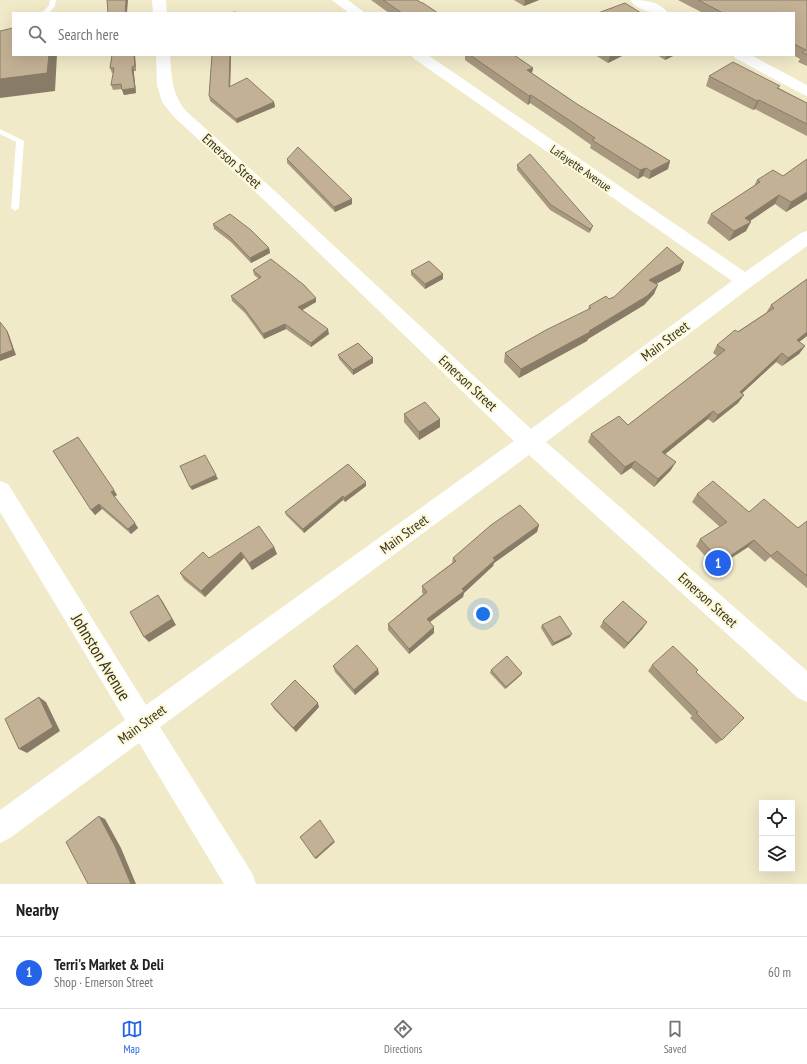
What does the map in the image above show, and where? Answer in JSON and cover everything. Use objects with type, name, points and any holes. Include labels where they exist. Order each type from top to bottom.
[{"type":"street","points":[[159,0],[160,12]]},
{"type":"street","points":[[339,0],[357,12]]},
{"type":"street","points":[[637,0],[659,12]]},
{"type":"street","name":"Emerson Street","points":[[163,56],[165,85],[170,102],[180,114],[270,196],[530,442],[807,689]]},
{"type":"street","name":"Lafayette Avenue","points":[[419,56],[745,281]]},
{"type":"street","points":[[742,56],[806,90]]},
{"type":"street","name":"Main Street","points":[[0,828],[530,442],[745,281],[807,237]]},
{"type":"street","name":"Johnston Avenue","points":[[0,491],[241,884]]},
{"type":"lane","points":[[46,12],[52,6],[53,0]]},
{"type":"lane","points":[[0,131],[20,141],[15,208]]},
{"type":"building","points":[[107,0],[126,0],[125,12],[108,12]]},
{"type":"building","points":[[383,0],[417,0],[436,12],[401,12]]},
{"type":"building","points":[[698,0],[807,0],[807,55],[802,52],[806,50],[795,44],[795,12],[721,12]]},
{"type":"building","points":[[625,3],[639,12],[601,12]]},
{"type":"building","points":[[12,28],[12,56],[49,56],[47,73],[0,79],[0,31]]},
{"type":"building","points":[[112,56],[134,56],[135,66],[133,66],[132,69],[135,88],[122,90],[121,84],[111,85],[114,68],[110,68]]},
{"type":"building","points":[[212,56],[230,56],[229,87],[247,78],[274,102],[236,119],[209,96]]},
{"type":"building","points":[[471,56],[515,56],[533,68],[527,70],[577,104],[670,161],[651,171],[646,168],[640,170],[592,140],[595,138],[569,120],[531,95],[529,96]]},
{"type":"building","points":[[733,62],[780,86],[777,88],[807,103],[807,124],[759,100],[757,101],[709,76]]},
{"type":"building","points":[[298,147],[352,199],[334,207],[287,159]]},
{"type":"building","points":[[530,154],[593,226],[590,229],[551,205],[517,165]]},
{"type":"building","points":[[807,159],[807,192],[791,202],[779,195],[745,218],[751,222],[734,231],[711,214],[760,182],[757,180],[773,170],[783,176]]},
{"type":"building","points":[[230,214],[251,230],[269,248],[250,258],[230,237],[213,224]]},
{"type":"building","points":[[667,247],[684,262],[649,280],[658,285],[647,296],[589,331],[590,332],[521,369],[505,353],[546,330],[591,308],[589,306],[606,296],[609,299],[614,297]]},
{"type":"building","points":[[271,259],[304,285],[316,298],[298,307],[328,329],[311,343],[285,324],[263,334],[244,308],[231,296],[261,277],[253,270]]},
{"type":"building","points":[[429,261],[443,274],[425,284],[411,271]]},
{"type":"building","points":[[807,279],[807,332],[797,340],[805,346],[788,358],[782,353],[740,392],[744,395],[718,415],[713,411],[662,452],[676,462],[658,479],[635,461],[625,467],[591,434],[619,416],[628,425],[725,350],[717,345],[735,330],[738,332],[774,308],[771,305]]},
{"type":"building","points":[[0,322],[7,331],[13,350],[0,355]]},
{"type":"building","points":[[358,343],[373,358],[353,370],[338,355]]},
{"type":"building","points":[[425,402],[440,419],[419,432],[404,414]]},
{"type":"building","points":[[78,437],[114,490],[111,492],[135,523],[128,529],[99,504],[91,510],[53,451]]},
{"type":"building","points":[[205,455],[216,475],[190,487],[180,466]]},
{"type":"building","points":[[348,464],[366,482],[344,498],[343,496],[303,529],[285,512]]},
{"type":"building","points":[[713,481],[749,512],[764,499],[798,528],[807,521],[807,576],[777,551],[771,556],[754,540],[721,562],[700,539],[727,522],[697,494]]},
{"type":"building","points":[[520,505],[539,525],[493,558],[495,560],[462,589],[464,591],[427,619],[434,627],[409,649],[388,624],[427,592],[422,586],[456,561],[453,558],[491,525]]},
{"type":"building","points":[[259,526],[274,547],[249,563],[241,552],[201,591],[180,573],[203,552],[209,558]]},
{"type":"building","points":[[158,595],[172,619],[144,637],[130,612]]},
{"type":"building","points":[[623,601],[647,622],[628,643],[603,621]]},
{"type":"building","points":[[560,616],[572,634],[554,643],[542,625]]},
{"type":"building","points":[[357,645],[378,669],[354,690],[333,666]]},
{"type":"building","points":[[673,646],[698,670],[696,672],[744,718],[722,740],[696,713],[698,712],[652,665]]},
{"type":"building","points":[[507,656],[522,673],[506,687],[491,670]]},
{"type":"building","points":[[295,680],[318,703],[293,728],[271,704]]},
{"type":"building","points":[[39,697],[53,727],[19,749],[5,719]]},
{"type":"building","points":[[99,816],[115,846],[131,884],[88,884],[66,842]]},
{"type":"building","points":[[320,820],[334,841],[315,858],[300,837]]},
{"type":"place","name":"Terri's Market & Deli","points":[[718,563]]}]
